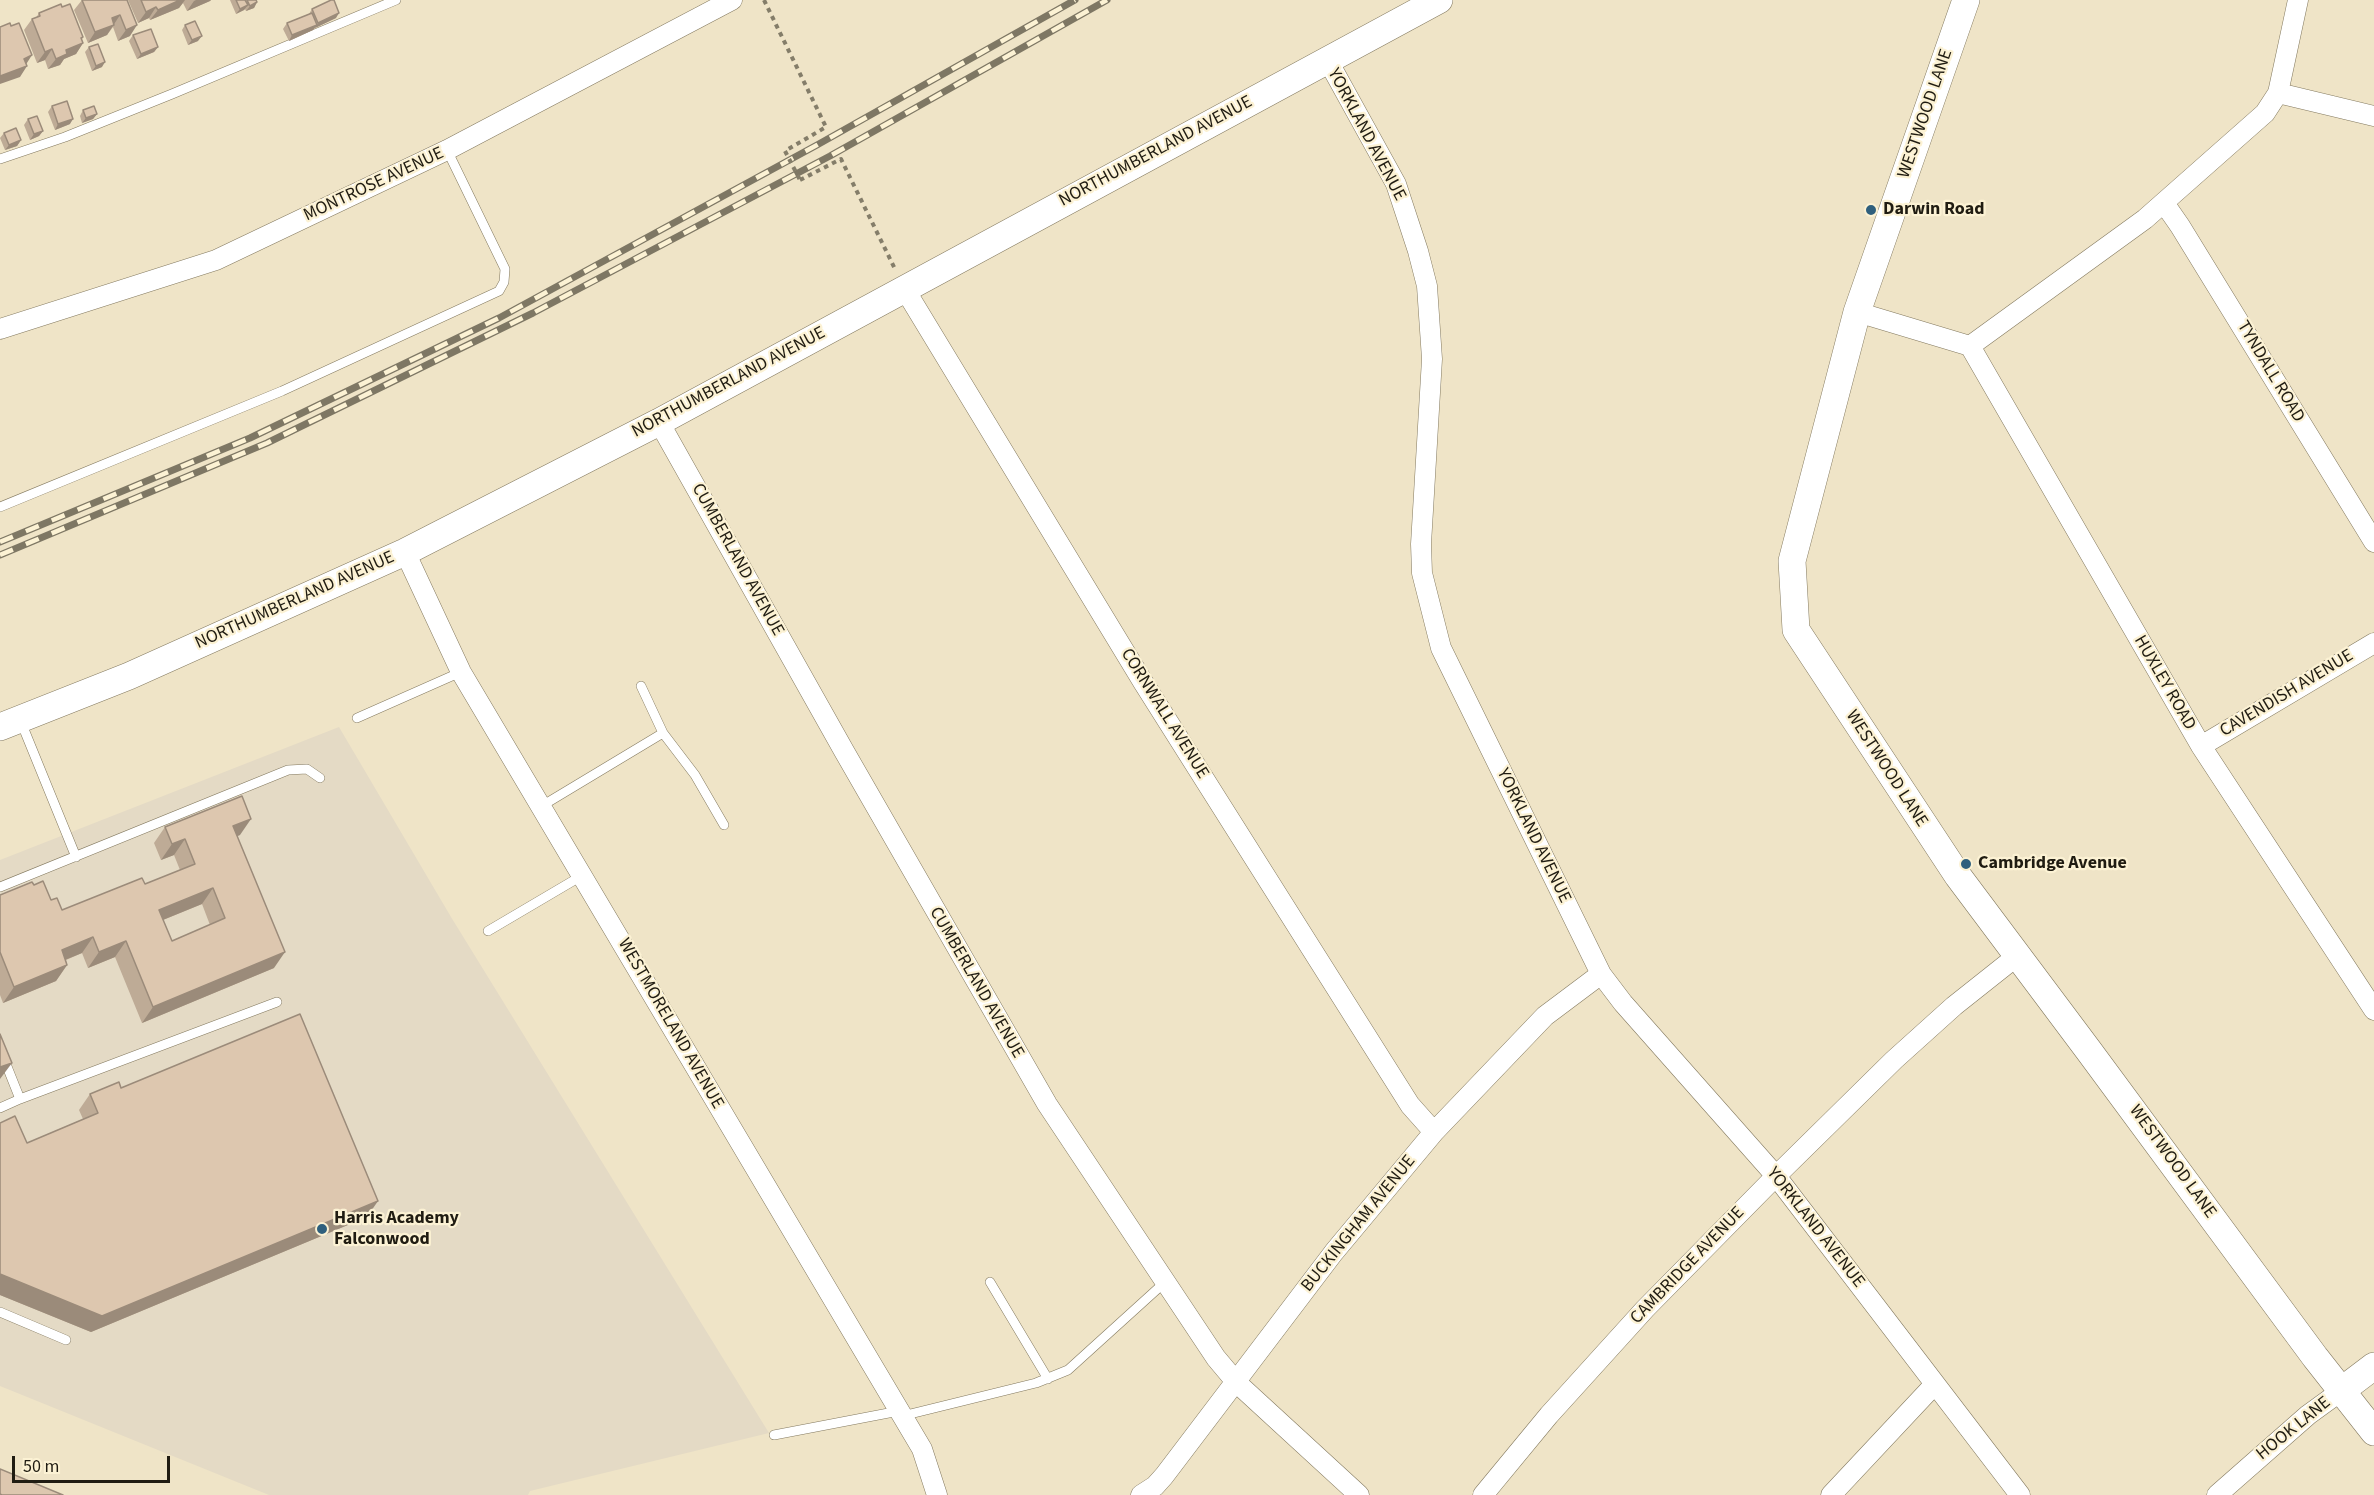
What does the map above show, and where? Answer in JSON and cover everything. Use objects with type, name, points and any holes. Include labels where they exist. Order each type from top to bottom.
[{"type":"street","name":"MONTROSE AVENUE","points":[[0,329],[216,260],[447,150],[732,0]]},
{"type":"street","name":"NORTHUMBERLAND AVENUE","points":[[10,723],[129,676],[405,552],[659,422],[1439,0]]},
{"type":"street","name":"WESTWOOD LANE","points":[[1966,0],[1857,312],[1792,561],[1796,630],[1924,827],[2017,956],[2341,1391],[2374,1432]]},
{"type":"street","points":[[1857,312],[1970,346],[2164,203],[2265,113],[2278,93],[2298,0]]},
{"type":"street","name":"YORKLAND AVENUE","points":[[1327,59],[1396,184],[1427,286],[1432,359],[1421,544],[1422,573],[1441,648],[1601,974],[1623,1003],[1776,1176],[2020,1495]]},
{"type":"street","points":[[2278,93],[2374,116]]},
{"type":"street","name":"TYNDALL ROAD","points":[[2164,203],[2374,542]]},
{"type":"street","name":"CORNWALL AVENUE","points":[[904,288],[1143,682],[1410,1105],[1434,1132]]},
{"type":"street","name":"HUXLEY ROAD","points":[[1970,346],[2201,746],[2374,1010]]},
{"type":"street","name":"CUMBERLAND AVENUE","points":[[659,422],[850,762],[1047,1104],[1215,1358],[1237,1383],[1359,1495]]},
{"type":"street","name":"WESTMORELAND AVENUE","points":[[405,552],[461,672],[922,1449],[937,1495]]},
{"type":"street","name":"CAVENDISH AVENUE","points":[[2201,746],[2374,643]]},
{"type":"street","name":"CAMBRIDGE AVENUE","points":[[1483,1495],[1549,1415],[1636,1318],[1776,1176],[1894,1060],[1954,1006],[2017,956]]},
{"type":"street","name":"BUCKINGHAM AVENUE","points":[[1141,1495],[1155,1486],[1164,1476],[1237,1383],[1334,1252],[1434,1132],[1545,1016],[1601,974]]},
{"type":"street","name":"HOOK LANE","points":[[2217,1495],[2300,1422],[2374,1366]]},
{"type":"street","points":[[1831,1495],[1935,1384]]},
{"type":"lane","points":[[0,159],[65,137],[162,99],[396,0]]},
{"type":"lane","points":[[0,507],[282,391],[499,291],[504,282],[505,269],[447,150]]},
{"type":"lane","points":[[357,718],[461,672]]},
{"type":"lane","points":[[641,686],[663,733],[694,774],[724,825]]},
{"type":"lane","points":[[10,723],[76,857]]},
{"type":"lane","points":[[540,807],[663,733]]},
{"type":"lane","points":[[0,886],[288,770],[307,769],[320,778]]},
{"type":"lane","points":[[488,931],[583,875]]},
{"type":"lane","points":[[0,1108],[277,1002]]},
{"type":"lane","points":[[0,1049],[20,1099]]},
{"type":"lane","points":[[990,1282],[1048,1379]]},
{"type":"lane","points":[[774,1435],[900,1413],[1048,1379],[1068,1370],[1164,1283]]},
{"type":"lane","points":[[0,1312],[66,1340]]},
{"type":"path","points":[[764,0],[826,127],[785,151],[800,180],[841,159],[904,288]]},
{"type":"shaded area","name":"Harris Academy Falconwood","points":[[339,727],[451,917],[769,1433],[530,1491],[528,1495],[269,1495],[0,1386],[0,860]]},
{"type":"building","points":[[82,0],[127,0],[137,25],[126,30],[120,15],[112,18],[114,25],[95,32]]},
{"type":"building","points":[[141,0],[180,0],[158,10],[156,7],[146,12]]},
{"type":"building","points":[[236,0],[245,0],[248,5],[240,9]]},
{"type":"building","points":[[247,0],[256,0],[257,2],[250,6]]},
{"type":"building","points":[[334,0],[339,13],[318,23],[312,9]]},
{"type":"building","points":[[61,4],[62,7],[70,4],[83,37],[81,38],[83,43],[66,50],[67,54],[56,59],[52,49],[45,52],[32,19],[40,16],[39,13]]},
{"type":"building","points":[[312,13],[317,25],[292,35],[287,23]]},
{"type":"building","points":[[195,21],[202,36],[192,40],[185,25]]},
{"type":"building","points":[[10,23],[11,26],[19,23],[32,55],[24,59],[27,66],[0,76],[0,27]]},
{"type":"building","points":[[151,29],[158,47],[141,54],[133,35]]},
{"type":"building","points":[[98,44],[105,62],[96,66],[89,47]]},
{"type":"building","points":[[67,101],[73,119],[58,124],[52,106]]},
{"type":"building","points":[[94,106],[97,114],[86,118],[83,110]]},
{"type":"building","points":[[37,116],[43,131],[34,134],[28,119]]},
{"type":"building","points":[[16,128],[21,140],[9,145],[4,133]]},
{"type":"building","points":[[242,796],[251,819],[233,826],[285,952],[153,1007],[126,941],[99,952],[93,937],[62,950],[67,965],[14,987],[0,952],[0,895],[32,882],[34,885],[43,881],[51,900],[57,898],[62,910],[142,878],[145,884],[195,864],[185,839],[172,844],[165,827]],"holes":[[[213,888],[225,918],[172,941],[159,910]]]},
{"type":"building","points":[[300,1014],[378,1201],[102,1316],[0,1274],[0,1123],[15,1116],[27,1143],[98,1113],[90,1094],[119,1082],[121,1088]]},
{"type":"building","points":[[0,1034],[12,1063],[0,1067]]},
{"type":"building","points":[[0,1469],[63,1495],[2,1495],[0,1494]]},
{"type":"railway","points":[[0,542],[250,438],[499,318],[817,145],[1075,0]]},
{"type":"railway","points":[[0,555],[267,443],[533,313],[830,156],[1107,0]]},
{"type":"place","name":"Darwin Road","points":[[1871,210]]},
{"type":"place","name":"Cambridge Avenue","points":[[1966,864]]},
{"type":"place","name":"Harris Academy Falconwood","points":[[322,1229]]}]
